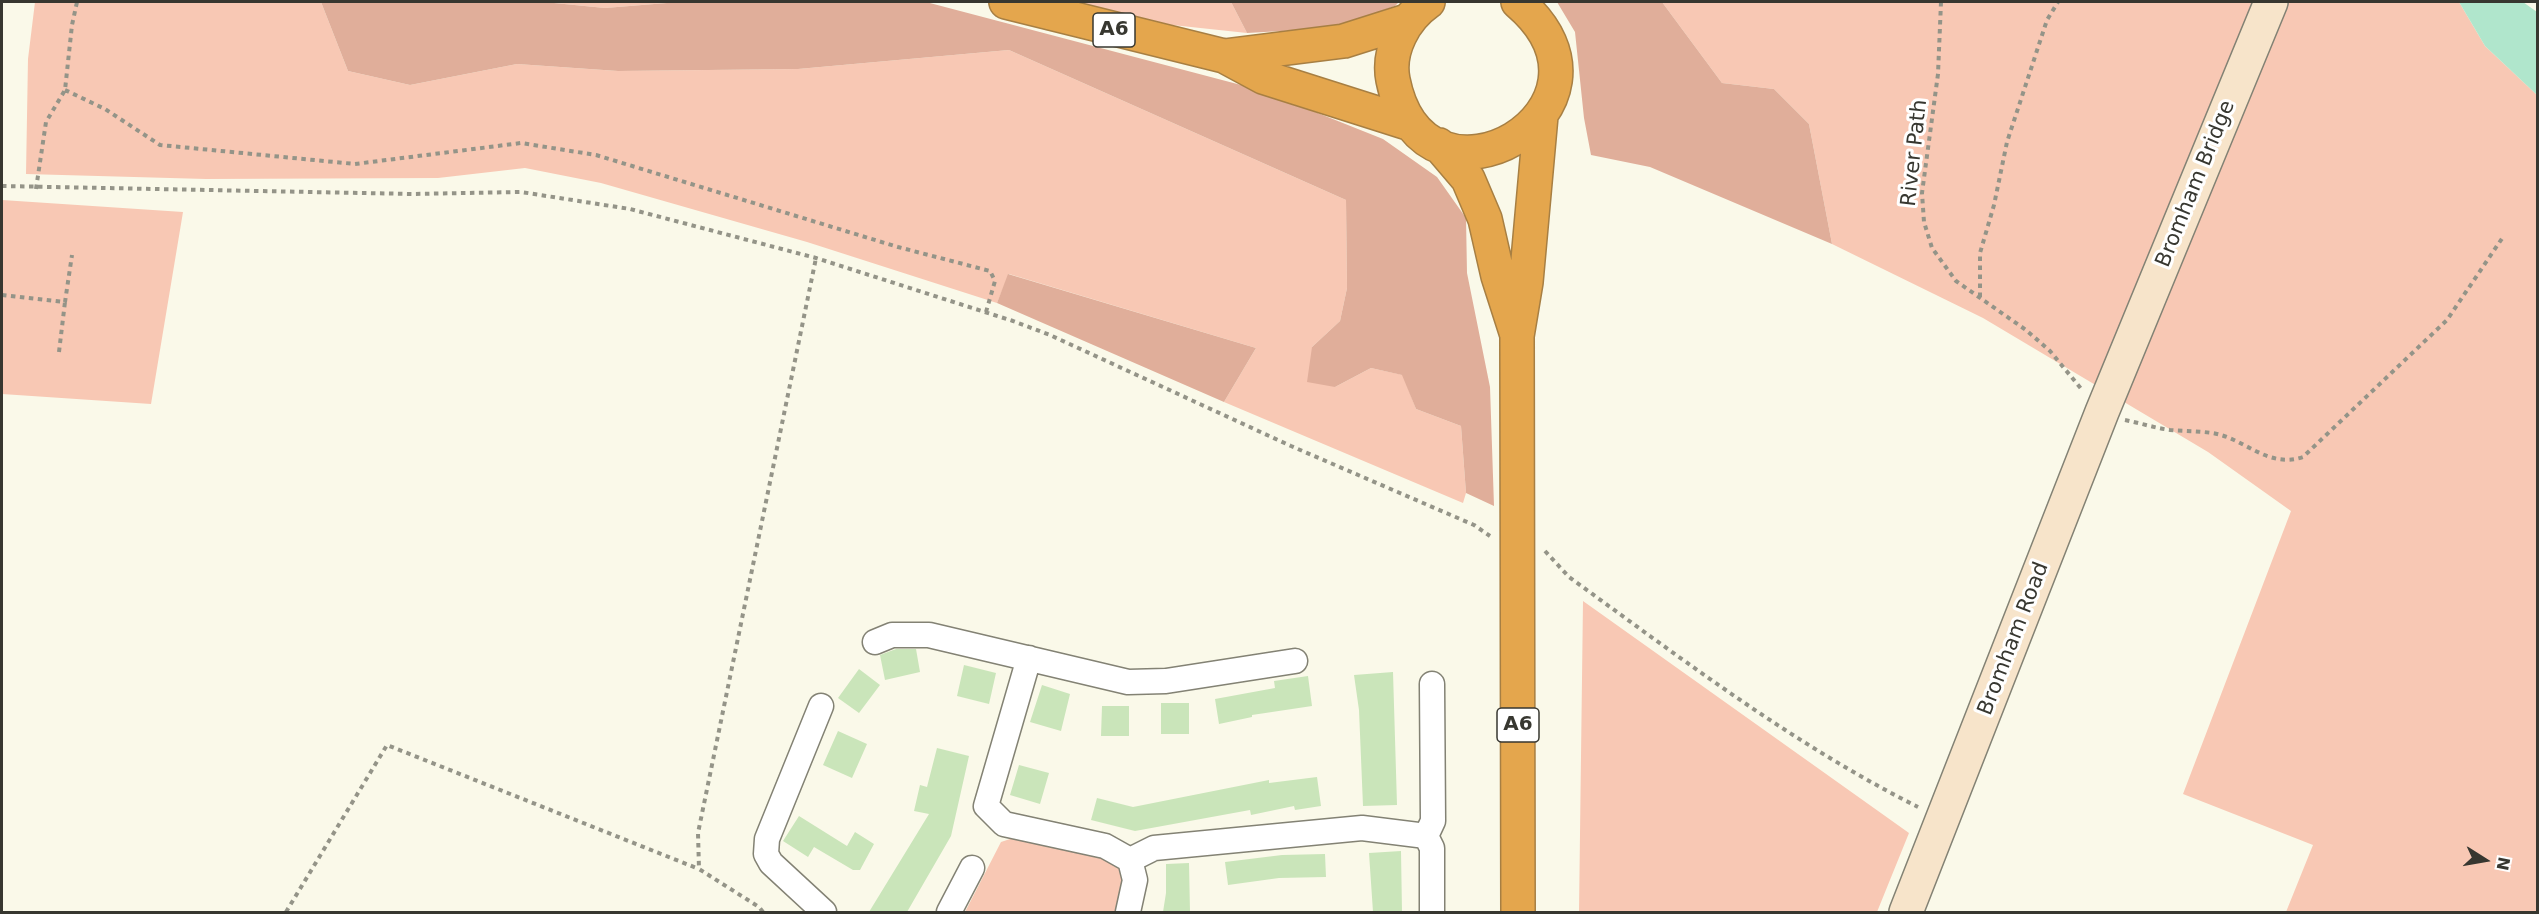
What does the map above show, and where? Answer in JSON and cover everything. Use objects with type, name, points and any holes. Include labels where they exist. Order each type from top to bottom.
[{"type":"highway","name":"A6","points":[[1006,2],[1224,56],[1263,77],[1411,124]]},
{"type":"highway","points":[[1418,11],[1395,46],[1391,73],[1397,100],[1411,124],[1439,145],[1461,151],[1495,148],[1526,133],[1541,116],[1551,97],[1555,76],[1554,54],[1547,33],[1535,15],[1518,2]]},
{"type":"highway","name":"A6","points":[[1224,56],[1344,41],[1418,11]]},
{"type":"highway","name":"A6","points":[[1518,912],[1517,336],[1526,282],[1541,116]]},
{"type":"highway","name":"A6","points":[[1439,145],[1468,179],[1485,219],[1498,276],[1517,336]]},
{"type":"street","name":"Bromham Bridge","points":[[2121,366],[2271,2]]},
{"type":"street","name":"Bromham Road","points":[[1906,912],[2111,416],[2121,366]]},
{"type":"street","points":[[875,642],[892,635],[929,635],[1128,682],[1166,681],[1295,661]]},
{"type":"street","points":[[1029,658],[986,806],[1004,824],[1105,846],[1130,860],[1135,880],[1128,912]]},
{"type":"street","points":[[1426,836],[1433,821],[1432,684]]},
{"type":"street","points":[[821,706],[767,838],[766,854],[771,863],[824,912]]},
{"type":"street","points":[[1130,860],[1154,848],[1362,828],[1426,836]]},
{"type":"street","points":[[1426,836],[1432,848],[1432,912]]},
{"type":"street","points":[[949,912],[972,868]]},
{"type":"path","points":[[36,189],[46,122],[65,90],[72,25],[77,2]]},
{"type":"path","name":"River Path","points":[[1941,2],[1938,74],[1922,193],[1924,222],[1932,248],[1956,281],[2026,330],[2111,416]]},
{"type":"path","points":[[1980,298],[1980,253],[1994,205],[2007,142],[2047,20],[2058,2]]},
{"type":"path","points":[[65,90],[105,109],[159,145],[355,164],[521,143],[596,155],[887,244],[990,271],[995,281],[986,312]]},
{"type":"path","points":[[2,186],[36,189],[413,194],[521,192],[630,209],[816,258],[986,312],[1050,335],[1169,391],[1474,525],[1480,530]]},
{"type":"path","points":[[2111,416],[2167,430],[2213,433],[2236,441],[2267,458],[2292,461],[2303,458],[2446,320],[2503,237]]},
{"type":"path","points":[[59,352],[72,255]]},
{"type":"path","points":[[699,869],[698,833],[816,258]]},
{"type":"path","points":[[2,296],[65,302]]},
{"type":"path","points":[[1541,548],[1569,577],[1764,718],[1860,777],[1943,820]]},
{"type":"path","points":[[286,912],[387,746],[699,869],[759,907],[763,912]]},
{"type":"shaded area","points":[[35,2],[321,2],[348,71],[410,85],[517,64],[618,71],[798,69],[1009,50],[1346,200],[1347,288],[1340,321],[1312,347],[1335,387],[1371,368],[1403,375],[1416,409],[1461,426],[1466,493],[1463,503],[1224,402],[1256,348],[1009,274],[997,303],[807,242],[601,183],[525,168],[438,178],[206,179],[26,174],[28,59]]},
{"type":"shaded area","points":[[321,2],[544,2],[605,8],[679,2],[926,2],[1260,90],[1383,139],[1437,177],[1466,218],[1467,273],[1490,387],[1494,506],[1466,493],[1461,426],[1416,409],[1402,375],[1371,368],[1335,387],[1307,382],[1312,347],[1340,321],[1347,288],[1346,200],[1009,50],[798,69],[618,71],[517,64],[410,85],[348,71]]},
{"type":"shaded area","points":[[544,2],[679,2],[605,8]]},
{"type":"shaded area","points":[[1064,2],[1231,2],[1247,33],[1135,21]]},
{"type":"shaded area","points":[[1231,2],[1399,2],[1395,6],[1335,28],[1247,33]]},
{"type":"shaded area","points":[[1557,2],[1662,2],[1722,83],[1774,89],[1809,124],[1832,244],[1650,167],[1591,155],[1584,118],[1575,32]]},
{"type":"shaded area","points":[[1662,2],[2459,2],[2485,46],[2537,95],[2537,912],[2286,912],[2313,845],[2183,794],[2291,511],[2208,452],[1983,318],[1832,244],[1809,124],[1774,89],[1722,83]]},
{"type":"shaded area","points":[[2459,2],[2523,2],[2537,12],[2537,95],[2485,46]]},
{"type":"shaded area","points":[[2,200],[183,212],[151,404],[2,394]]},
{"type":"shaded area","points":[[1008,274],[1256,348],[1224,402],[997,303]]},
{"type":"shaded area","points":[[1583,601],[1909,833],[1877,912],[1579,912]]},
{"type":"shaded area","points":[[1019,836],[1113,858],[1123,877],[1116,912],[965,912],[1001,842]]},
{"type":"building","points":[[896,649],[916,649],[920,672],[885,680],[880,655]]},
{"type":"building","points":[[964,665],[996,673],[989,704],[957,696]]},
{"type":"building","points":[[859,669],[880,685],[859,713],[838,698]]},
{"type":"building","points":[[1393,672],[1397,805],[1363,806],[1359,710],[1354,675]]},
{"type":"building","points":[[1308,676],[1312,706],[1252,715],[1252,717],[1219,724],[1215,699],[1275,688],[1274,681]]},
{"type":"building","points":[[1042,685],[1070,694],[1061,731],[1030,722]]},
{"type":"building","points":[[1161,703],[1189,703],[1189,734],[1161,734]]},
{"type":"building","points":[[1102,706],[1129,706],[1129,736],[1101,736]]},
{"type":"building","points":[[838,731],[867,744],[852,778],[823,765]]},
{"type":"building","points":[[937,748],[969,756],[951,836],[907,912],[869,912],[929,814],[914,811],[920,785],[927,787]]},
{"type":"building","points":[[1019,765],[1049,773],[1040,804],[1010,795]]},
{"type":"building","points":[[1317,777],[1321,806],[1295,810],[1294,806],[1251,815],[1250,810],[1135,831],[1091,820],[1097,798],[1133,807],[1269,780],[1269,783]]},
{"type":"building","points":[[799,816],[847,846],[855,832],[874,844],[860,870],[853,870],[814,847],[808,857],[783,841]]},
{"type":"building","points":[[1401,851],[1402,912],[1373,912],[1369,853]]},
{"type":"building","points":[[1325,854],[1326,877],[1279,878],[1228,885],[1225,862],[1282,855]]},
{"type":"building","points":[[1189,863],[1190,912],[1163,912],[1166,893],[1166,864]]}]
